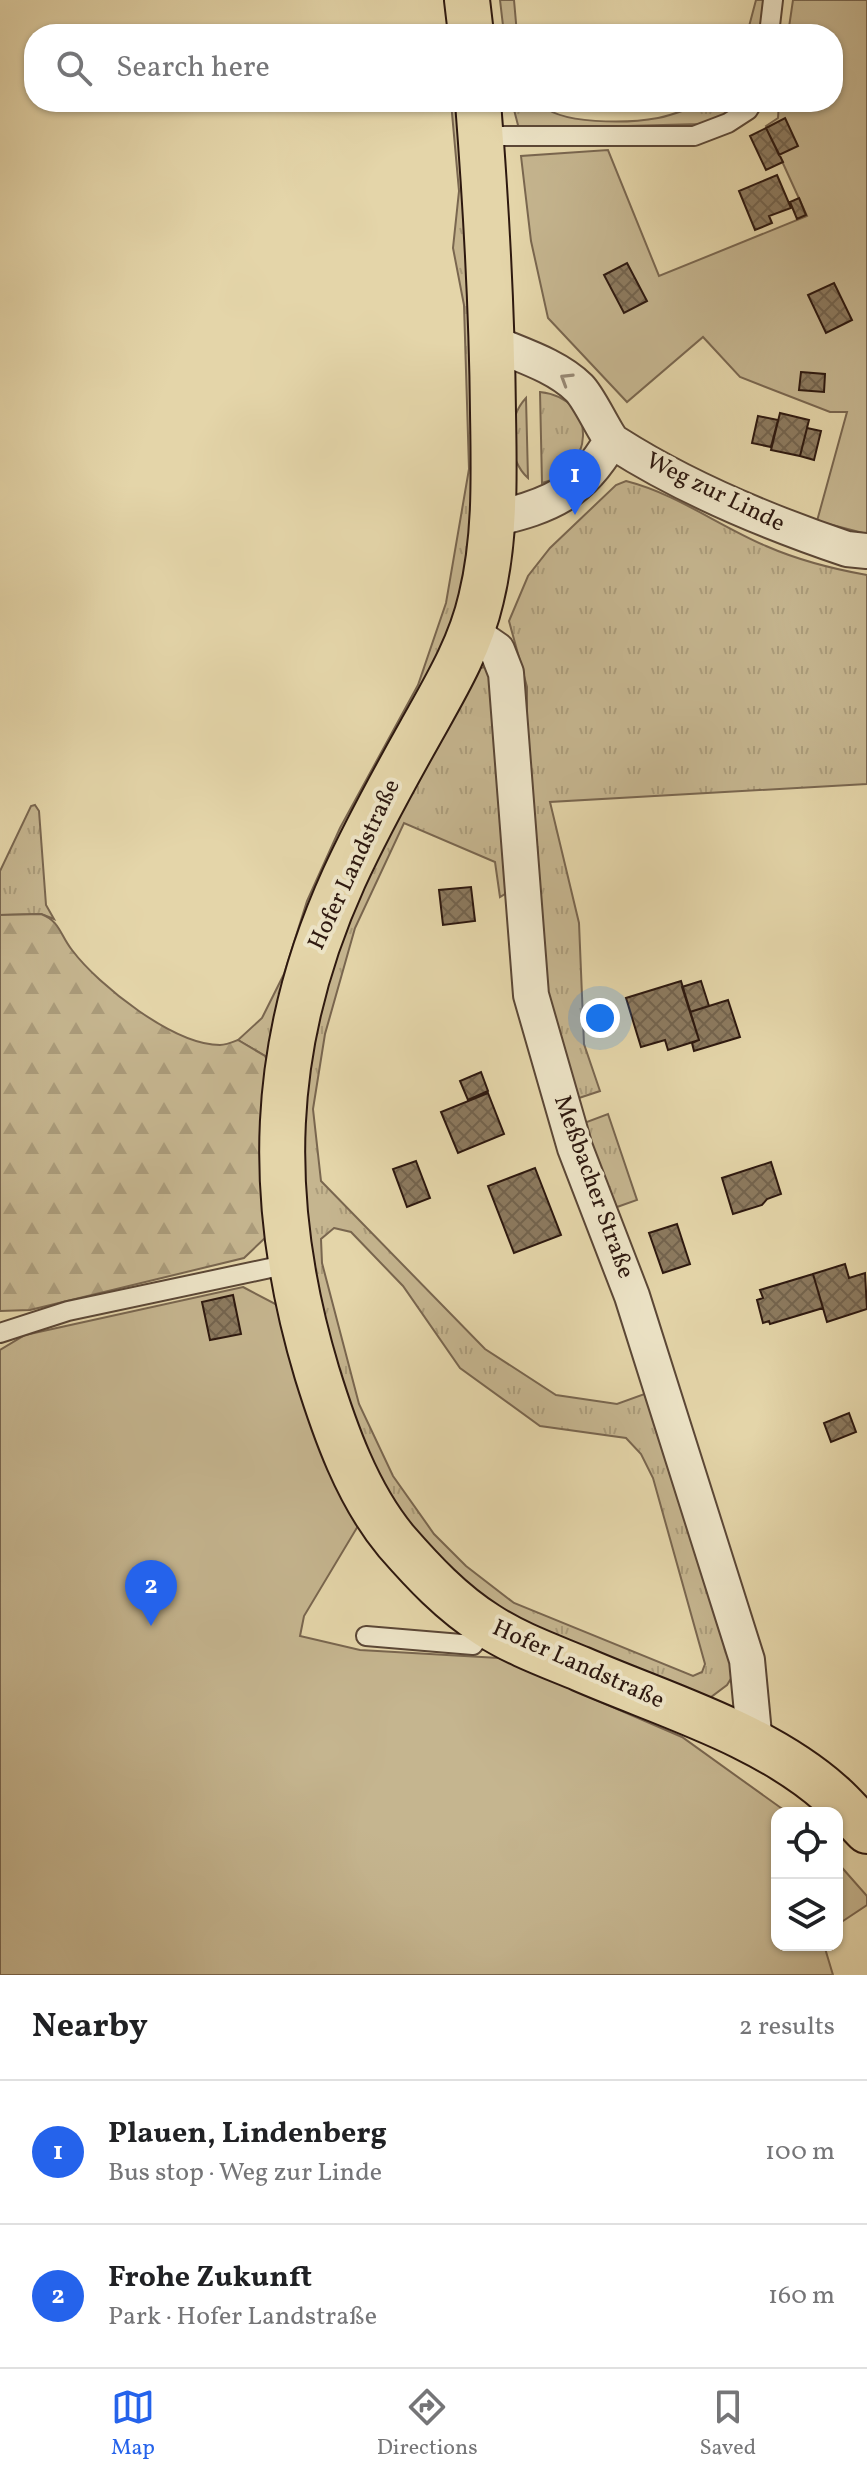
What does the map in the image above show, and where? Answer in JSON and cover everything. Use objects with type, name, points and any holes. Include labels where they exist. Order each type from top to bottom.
[{"type":"main road","points":[[467,0],[470,24]]},
{"type":"main road","name":"Hofer Landstraße","points":[[479,119],[493,343],[494,519],[484,588],[471,632],[344,878],[311,959],[291,1034],[282,1106],[281,1191],[289,1264],[327,1407],[355,1476],[391,1535],[429,1578],[488,1626],[755,1744],[832,1794],[867,1831]]},
{"type":"street","points":[[493,343],[541,363],[578,386],[600,415],[611,441],[590,473],[564,496],[537,509],[494,519]]},
{"type":"street","name":"Weg zur Linde","points":[[611,441],[729,505],[847,549],[867,551]]},
{"type":"street","name":"Meßbacher Straße","points":[[471,632],[497,650],[506,673],[531,995],[575,1148],[632,1296],[747,1660],[755,1744]]},
{"type":"lane","points":[[770,24],[773,0]]},
{"type":"lane","points":[[479,119],[694,136],[728,123],[745,112]]},
{"type":"lane","points":[[0,1333],[68,1311],[289,1264]]},
{"type":"lane","points":[[366,1636],[473,1645],[488,1626]]},
{"type":"green space","points":[[500,0],[514,0],[516,24],[503,24]]},
{"type":"green space","points":[[756,0],[769,0],[766,24],[750,24]]},
{"type":"green space","points":[[793,0],[867,0],[867,534],[817,521],[847,412],[830,412],[740,377],[703,337],[627,402],[548,318],[531,241],[521,156],[608,150],[659,276],[807,216],[766,126],[778,118],[778,112],[843,112],[843,24],[789,24]]},
{"type":"green space","points":[[452,112],[465,112],[479,396],[470,580],[273,1069],[265,1056],[238,1040],[262,1018],[284,974],[307,901],[340,828],[418,685],[446,603],[469,469],[464,305],[453,248],[459,191]]},
{"type":"green space","points":[[515,112],[553,112],[577,119],[631,121],[680,112],[729,112],[699,124],[519,129]]},
{"type":"green space","points":[[540,392],[560,397],[573,408],[581,421],[583,436],[580,451],[572,465],[559,476],[542,483]]},
{"type":"green space","points":[[526,398],[528,478],[516,460],[512,438],[515,416]]},
{"type":"green space","points":[[626,481],[680,502],[778,551],[816,564],[867,575],[867,784],[550,802],[579,923],[584,1044],[600,1091],[570,1101],[539,996],[527,767],[527,687],[509,621],[528,576],[550,548],[616,485]]},
{"type":"green space","points":[[485,667],[494,674],[513,889],[500,897],[495,862],[404,823],[355,928],[325,1034],[313,1109],[321,1181],[485,1349],[556,1395],[617,1404],[650,1392],[735,1672],[727,1685],[707,1700],[498,1611],[447,1571],[406,1525],[366,1453],[334,1371],[307,1250],[300,1121],[320,995],[384,837],[438,747],[476,669]],"holes":[[[334,1228],[351,1232],[403,1286],[460,1368],[540,1426],[626,1438],[641,1454],[653,1478],[705,1664],[702,1672],[693,1676],[514,1603],[466,1566],[434,1534],[393,1476],[359,1404],[322,1263],[321,1239]]]},
{"type":"green space","points":[[35,805],[39,811],[46,905],[54,919],[41,914],[0,915],[0,871],[31,806]]},
{"type":"green space","points":[[41,914],[56,925],[84,964],[100,980],[139,1011],[181,1035],[220,1045],[238,1040],[265,1056],[273,1070],[271,1217],[265,1238],[244,1258],[30,1310],[0,1311],[0,915]]},
{"type":"green space","points":[[608,1114],[637,1200],[617,1207],[606,1196],[576,1126]]},
{"type":"green space","points":[[243,1287],[283,1308],[358,1526],[304,1616],[300,1636],[360,1650],[499,1658],[682,1737],[780,1807],[771,1807],[771,1951],[826,1951],[833,1975],[0,1975],[0,1350],[25,1335]]},
{"type":"green space","points":[[843,1869],[867,1896],[867,1905],[843,1921]]},
{"type":"building","points":[[785,118],[798,146],[779,155],[766,128]]},
{"type":"building","points":[[766,128],[783,162],[766,170],[750,136]]},
{"type":"building","points":[[777,175],[791,208],[769,216],[772,223],[755,230],[739,191]]},
{"type":"building","points":[[799,198],[806,215],[797,219],[790,202]]},
{"type":"building","points":[[627,263],[647,301],[624,313],[604,275]]},
{"type":"building","points":[[834,283],[852,320],[826,333],[808,295]]},
{"type":"building","points":[[801,372],[825,374],[824,392],[799,390]]},
{"type":"building","points":[[780,413],[809,420],[800,456],[771,450]]},
{"type":"building","points":[[758,416],[778,420],[771,447],[752,443]]},
{"type":"building","points":[[807,428],[821,431],[814,460],[800,456]]},
{"type":"building","points":[[471,887],[475,921],[443,925],[439,890]]},
{"type":"building","points":[[681,981],[699,1040],[668,1050],[665,1040],[641,1047],[626,998]]},
{"type":"building","points":[[701,981],[709,1006],[690,1012],[682,987]]},
{"type":"building","points":[[728,1000],[740,1037],[694,1051],[692,1043],[699,1040],[690,1012]]},
{"type":"building","points":[[481,1072],[488,1091],[468,1100],[460,1081]]},
{"type":"building","points":[[488,1093],[504,1134],[458,1153],[441,1112]]},
{"type":"building","points":[[416,1161],[430,1198],[407,1207],[393,1169]]},
{"type":"building","points":[[771,1162],[781,1194],[767,1199],[762,1205],[733,1214],[722,1178]]},
{"type":"building","points":[[535,1168],[561,1235],[514,1253],[488,1186]]},
{"type":"building","points":[[677,1224],[690,1264],[663,1273],[649,1233]]},
{"type":"building","points":[[845,1264],[849,1278],[865,1273],[867,1309],[827,1322],[813,1274]]},
{"type":"building","points":[[813,1274],[823,1308],[770,1324],[769,1321],[763,1323],[757,1300],[763,1298],[760,1290]]},
{"type":"building","points":[[233,1295],[241,1334],[210,1340],[202,1302]]},
{"type":"building","points":[[849,1413],[856,1432],[831,1442],[824,1423]]},
{"type":"place","name":"Plauen, Lindenberg","points":[[575,515]]},
{"type":"place","name":"Frohe Zukunft","points":[[151,1626]]}]
